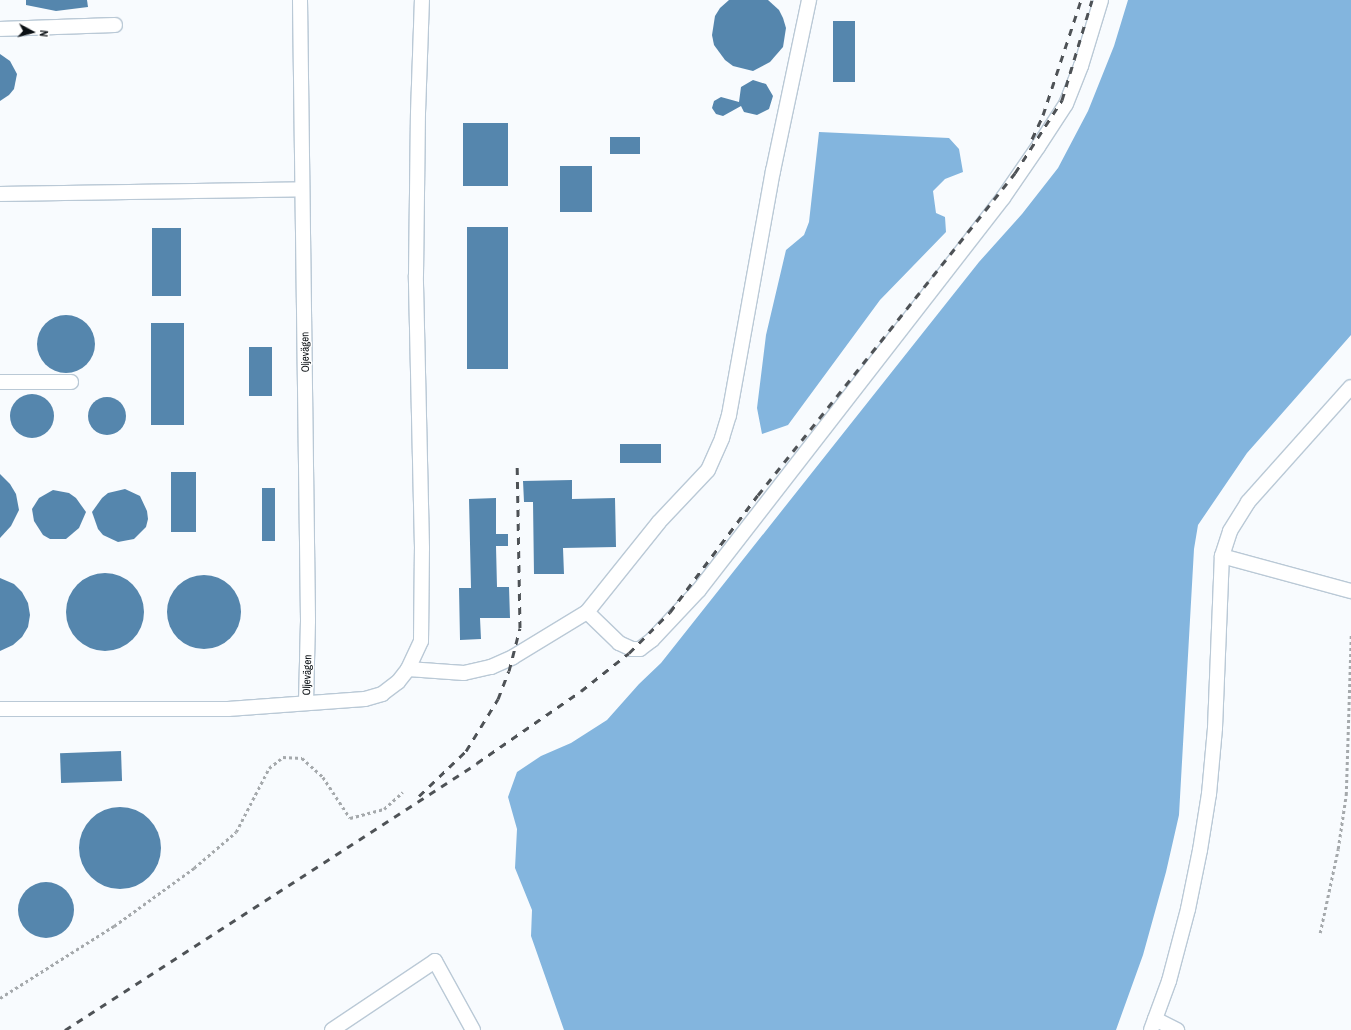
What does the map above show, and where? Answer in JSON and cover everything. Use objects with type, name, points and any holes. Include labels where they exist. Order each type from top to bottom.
[{"type":"street","name":"Oljevägen","points":[[300,0],[308,621],[306,703]]},
{"type":"street","points":[[0,709],[228,708],[365,699],[382,694],[398,682],[408,669],[420,641],[422,548],[416,275],[418,113],[422,0]]},
{"type":"street","points":[[408,669],[464,673],[491,667],[513,657],[587,612],[659,522],[708,470],[722,438],[729,415],[774,171],[809,0]]},
{"type":"street","points":[[587,612],[619,643],[632,649],[640,648],[652,640],[698,590],[1003,198],[1038,147],[1066,104],[1081,66],[1101,0]]},
{"type":"street","points":[[0,29],[115,25]]},
{"type":"street","points":[[0,194],[302,189]]},
{"type":"street","points":[[0,382],[71,382]]},
{"type":"street","points":[[1177,1030],[1153,1025],[1168,981],[1188,909],[1200,850],[1209,794],[1215,728],[1222,556],[1230,531],[1248,502],[1351,387]]},
{"type":"street","points":[[1222,556],[1351,591]]},
{"type":"street","points":[[332,1030],[435,961],[473,1030]]},
{"type":"path","points":[[1320,933],[1338,849],[1346,795],[1351,634]]},
{"type":"path","points":[[0,998],[114,926],[194,868],[236,832],[269,768],[283,757],[302,758],[323,777],[350,818],[384,809],[403,792]]},
{"type":"water","points":[[1128,0],[1351,0],[1351,335],[1247,453],[1198,525],[1194,549],[1179,815],[1166,872],[1143,955],[1116,1030],[564,1030],[531,936],[532,910],[515,868],[517,829],[508,797],[517,772],[541,756],[571,743],[607,720],[639,684],[661,663],[979,262],[1022,214],[1058,168],[1088,111],[1114,46]]},
{"type":"water","points":[[819,132],[949,138],[959,149],[963,172],[945,179],[933,191],[936,213],[945,217],[946,232],[880,300],[788,425],[762,434],[757,408],[766,335],[786,250],[804,235],[809,222]]},
{"type":"building","points":[[26,0],[87,0],[88,7],[56,11],[26,5]]},
{"type":"building","points":[[729,0],[768,0],[779,10],[783,18],[786,28],[783,47],[770,62],[753,71],[733,66],[725,60],[714,45],[712,35],[715,16],[720,8]]},
{"type":"building","points":[[833,21],[855,21],[855,82],[833,82]]},
{"type":"building","points":[[0,54],[10,61],[17,74],[14,89],[9,95],[0,101]]},
{"type":"building","points":[[753,80],[766,84],[773,96],[769,109],[757,115],[744,112],[741,106],[723,116],[716,114],[712,108],[714,101],[721,97],[739,102],[741,87]]},
{"type":"building","points":[[463,123],[508,123],[508,186],[463,186]]},
{"type":"building","points":[[610,137],[640,137],[640,154],[610,154]]},
{"type":"building","points":[[560,166],[592,166],[592,212],[560,212]]},
{"type":"building","points":[[467,227],[508,227],[508,369],[467,369]]},
{"type":"building","points":[[152,228],[181,228],[181,296],[152,296]]},
{"type":"building","points":[[60,315],[72,315],[87,323],[95,338],[95,350],[87,365],[72,373],[60,373],[45,365],[37,350],[37,338],[45,323]]},
{"type":"building","points":[[151,323],[184,323],[184,425],[151,425]]},
{"type":"building","points":[[249,347],[272,347],[272,396],[249,396]]},
{"type":"building","points":[[32,394],[44,398],[50,404],[54,416],[50,428],[44,434],[32,438],[20,434],[14,428],[10,416],[14,404],[20,398]]},
{"type":"building","points":[[103,397],[111,397],[121,402],[125,409],[125,423],[121,430],[111,435],[103,435],[93,430],[91,427],[88,420],[88,412],[93,402],[96,400]]},
{"type":"building","points":[[620,444],[661,444],[661,463],[620,463]]},
{"type":"building","points":[[171,472],[196,472],[196,532],[171,532]]},
{"type":"building","points":[[0,474],[10,484],[16,494],[19,510],[11,526],[0,538]]},
{"type":"building","points":[[572,480],[572,499],[615,498],[616,547],[563,548],[564,574],[534,574],[533,502],[524,502],[523,481]]},
{"type":"building","points":[[262,488],[275,488],[275,541],[262,541]]},
{"type":"building","points":[[125,489],[140,496],[147,511],[148,519],[146,527],[134,539],[118,542],[103,535],[98,529],[92,512],[102,498],[108,493]]},
{"type":"building","points":[[53,490],[69,493],[76,498],[86,512],[79,528],[66,539],[50,539],[43,535],[34,521],[32,509],[39,498]]},
{"type":"building","points":[[496,498],[496,534],[508,534],[508,546],[496,546],[497,587],[509,587],[510,618],[480,618],[481,639],[460,640],[459,588],[471,588],[469,499]]},
{"type":"building","points":[[97,573],[113,573],[127,579],[138,590],[144,604],[144,620],[138,634],[127,645],[113,651],[97,651],[83,645],[72,634],[66,620],[66,604],[72,590],[83,579]]},
{"type":"building","points":[[204,575],[225,581],[235,591],[241,612],[235,633],[225,643],[204,649],[183,643],[173,633],[167,612],[173,591],[183,581]]},
{"type":"building","points":[[0,578],[14,584],[22,592],[28,603],[30,615],[28,627],[22,637],[13,645],[0,651]]},
{"type":"building","points":[[121,751],[122,781],[61,783],[60,753]]},
{"type":"building","points":[[120,807],[136,811],[149,819],[157,832],[161,848],[157,864],[149,877],[136,885],[120,889],[104,885],[91,877],[83,864],[79,848],[83,832],[91,819],[104,811]]},
{"type":"building","points":[[40,882],[52,882],[62,886],[70,894],[74,904],[74,916],[70,926],[62,934],[52,938],[40,938],[30,934],[22,926],[18,916],[18,904],[22,894],[30,886]]},
{"type":"railway","points":[[1032,139],[1043,115],[1081,0]]},
{"type":"railway","points":[[65,1030],[477,763],[581,691],[629,653],[670,612],[758,495],[1015,173],[1062,100],[1092,0]]},
{"type":"railway","points":[[419,796],[466,751],[498,699],[509,671],[520,628],[517,463]]}]
